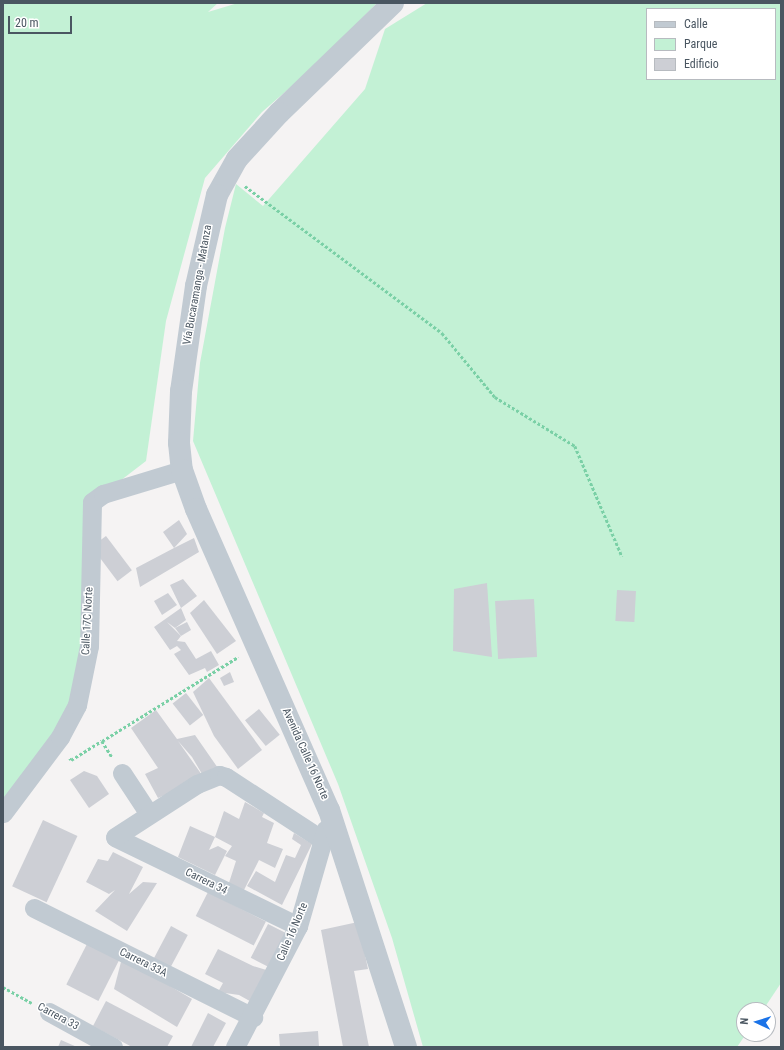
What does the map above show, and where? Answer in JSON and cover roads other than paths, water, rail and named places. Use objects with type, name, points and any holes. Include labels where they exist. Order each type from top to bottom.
[{"type":"street","name":"Vía Bucaramanga - Matanza","points":[[182,470],[179,443],[181,391],[196,286],[216,195],[228,172],[279,113],[393,3]]},
{"type":"street","name":"Avenida Calle 16 Norte","points":[[182,470],[196,509],[329,810],[404,1043]]},
{"type":"street","name":"Calle 17C Norte","points":[[3,813],[60,737],[77,705],[89,646],[92,502],[103,494],[182,470]]},
{"type":"street","points":[[122,773],[149,814],[197,784],[218,775],[226,777],[324,841]]},
{"type":"street","name":"Calle 16 Norte","points":[[235,1047],[253,1017],[298,926],[324,841],[329,810]]},
{"type":"street","name":"Carrera 34","points":[[149,814],[115,837],[298,926]]},
{"type":"street","name":"Carrera 33A","points":[[34,908],[253,1017]]},
{"type":"street","name":"Carrera 33","points":[[49,1012],[113,1047]]}]
